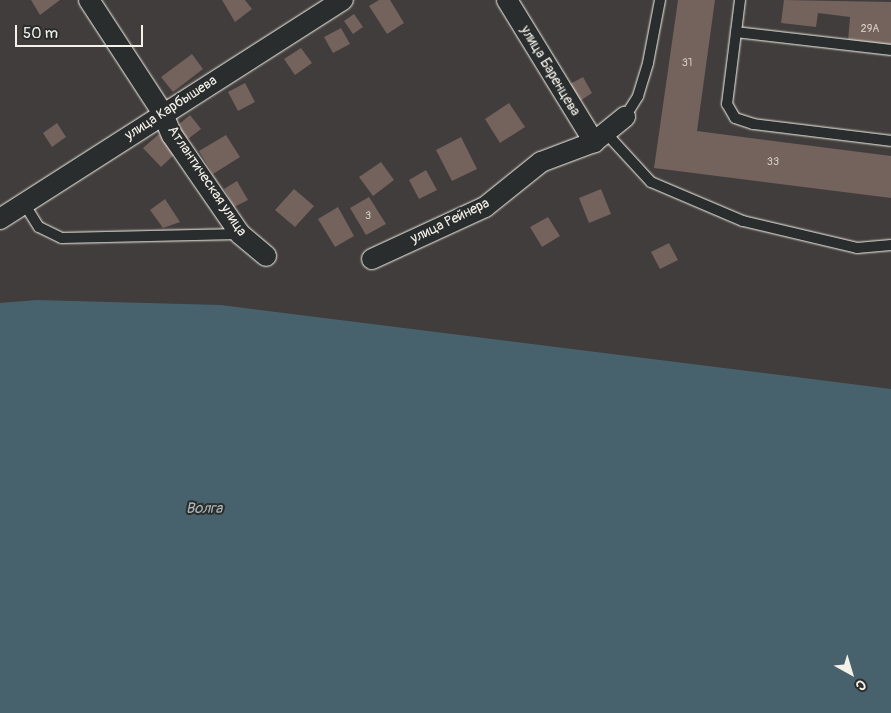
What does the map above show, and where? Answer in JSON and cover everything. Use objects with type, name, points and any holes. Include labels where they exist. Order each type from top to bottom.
[{"type":"street","name":"Атлантическая улица","points":[[89,0],[162,112],[172,136],[240,234],[266,256]]},
{"type":"street","name":"улица Карбышева","points":[[0,219],[25,205],[162,112],[343,0]]},
{"type":"street","name":"улица Баренцева","points":[[507,0],[599,137]]},
{"type":"street","name":"улица Рейнера","points":[[372,259],[485,207],[541,162],[599,137],[625,117]]},
{"type":"lane","points":[[625,117],[638,96],[648,63],[660,0]]},
{"type":"lane","points":[[740,0],[727,104],[735,118],[752,124],[891,141]]},
{"type":"lane","points":[[736,32],[891,50]]},
{"type":"lane","points":[[599,137],[651,182],[743,221],[857,248],[891,245]]},
{"type":"lane","points":[[25,205],[39,227],[62,238],[240,234]]},
{"type":"water","name":"Волга","points":[[37,300],[221,305],[891,389],[891,713],[0,713],[0,303]]},
{"type":"building","points":[[31,0],[60,0],[40,15]]},
{"type":"building","points":[[222,0],[245,0],[252,9],[235,22]]},
{"type":"building","points":[[379,0],[390,0],[404,23],[387,34],[369,6]]},
{"type":"building","points":[[678,0],[715,0],[697,131],[891,156],[891,198],[654,168]]},
{"type":"building","points":[[784,0],[891,2],[891,46],[848,42],[850,17],[818,13],[816,27],[781,23]]},
{"type":"building","points":[[354,14],[363,27],[353,34],[344,21]]},
{"type":"building","points":[[341,28],[350,44],[333,53],[324,37]]},
{"type":"building","points":[[301,48],[312,63],[295,75],[284,59]]},
{"type":"building","points":[[192,54],[203,69],[173,92],[161,77]]},
{"type":"building","points":[[583,77],[592,93],[580,101],[570,84]]},
{"type":"building","points":[[245,83],[255,102],[238,111],[228,92]]},
{"type":"building","points":[[509,103],[525,127],[500,143],[485,119]]},
{"type":"building","points":[[190,115],[201,129],[188,139],[177,126]]},
{"type":"building","points":[[57,123],[66,137],[52,147],[43,133]]},
{"type":"building","points":[[159,134],[176,153],[161,167],[143,148]]},
{"type":"building","points":[[226,135],[240,157],[213,174],[199,151]]},
{"type":"building","points":[[461,137],[477,169],[452,181],[436,150]]},
{"type":"building","points":[[381,162],[394,180],[373,196],[359,177]]},
{"type":"building","points":[[426,170],[437,190],[419,199],[409,180]]},
{"type":"building","points":[[237,181],[248,200],[234,207],[224,189]]},
{"type":"building","points":[[294,189],[314,206],[295,227],[275,210]]},
{"type":"building","points":[[601,189],[611,214],[589,223],[579,198]]},
{"type":"building","points":[[369,197],[386,224],[366,235],[350,208]]},
{"type":"building","points":[[165,199],[180,222],[163,228],[150,210]]},
{"type":"building","points":[[338,207],[354,236],[335,247],[318,219]]},
{"type":"building","points":[[548,217],[560,236],[542,247],[530,227]]},
{"type":"building","points":[[669,243],[678,260],[660,269],[651,252]]}]
